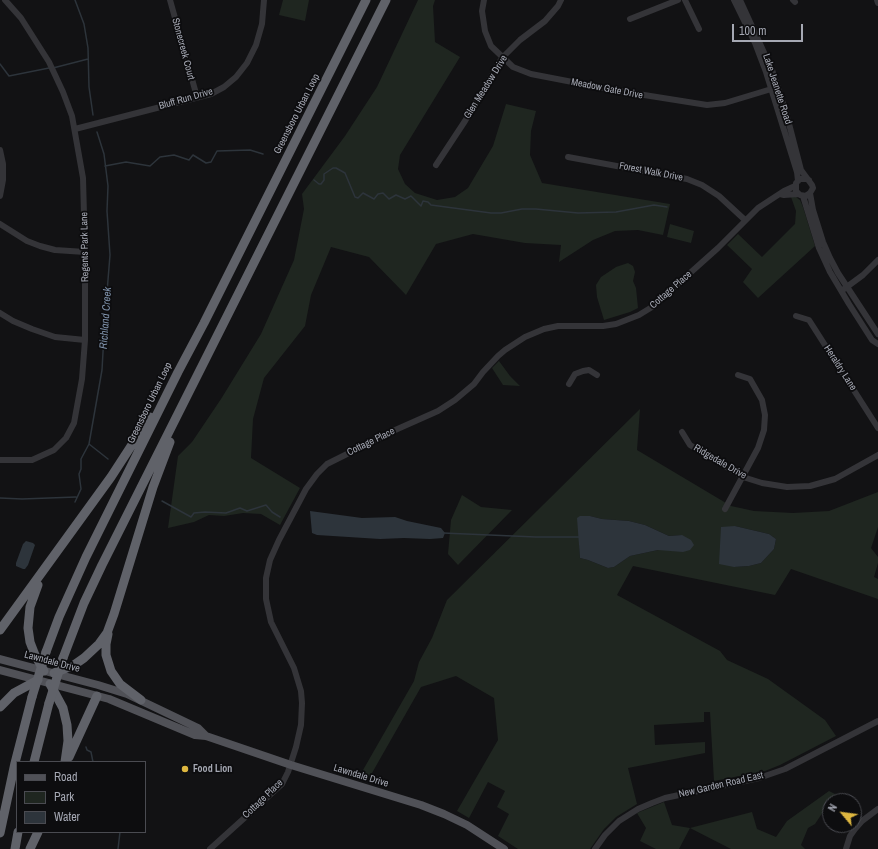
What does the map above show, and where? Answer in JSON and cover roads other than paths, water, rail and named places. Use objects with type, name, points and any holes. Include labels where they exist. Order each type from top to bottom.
[{"type":"highway","name":"Greensboro Urban Loop","points":[[0,833],[15,763],[32,697],[46,652],[77,576],[178,372],[366,0]]},
{"type":"highway","points":[[34,761],[48,703],[76,623],[93,584],[386,0]]},
{"type":"highway","points":[[0,630],[111,477],[178,372]]},
{"type":"highway","points":[[141,700],[120,684],[113,676],[108,666],[105,649],[109,627],[153,487],[186,397]]},
{"type":"highway","points":[[39,577],[38,585],[30,607],[28,621],[30,642],[34,655],[63,708],[67,724],[68,741],[66,761]]},
{"type":"highway","points":[[0,707],[14,693],[74,665],[89,654],[99,644],[109,627]]},
{"type":"highway","points":[[66,761],[97,696]]},
{"type":"highway","points":[[15,849],[18,833]]},
{"type":"highway","points":[[30,849],[38,833]]},
{"type":"main road","name":"Lawndale Drive","points":[[0,659],[97,696],[123,704],[195,735],[206,736],[291,765],[432,809],[467,825],[504,849]]},
{"type":"main road","name":"Lawndale Drive","points":[[0,670],[112,689],[141,700],[198,728],[206,736]]},
{"type":"street","name":"Regents Park Lane","points":[[0,460],[32,460],[54,450],[66,438],[74,423],[82,379],[85,340],[83,178],[72,116],[49,62],[21,18],[5,0]]},
{"type":"street","name":"Stonecreek Court","points":[[170,0],[197,97]]},
{"type":"street","name":"Bluff Run Drive","points":[[74,129],[211,94],[224,88],[236,77],[247,63],[256,45],[262,24],[264,0]]},
{"type":"street","name":"Meadow Gate Drive","points":[[484,0],[482,11],[484,31],[491,46],[513,67],[531,74],[697,105],[716,105],[775,88]]},
{"type":"street","name":"Glen Meadow Drive","points":[[436,165],[465,121],[502,58],[520,40],[545,21],[558,6],[560,0]]},
{"type":"street","points":[[630,19],[678,0]]},
{"type":"street","points":[[685,0],[699,29]]},
{"type":"street","name":"Lake Jeanette Road","points":[[734,0],[775,88],[802,170],[809,180]]},
{"type":"street","name":"Lake Jeanette Road","points":[[740,0],[766,55],[797,172],[796,183]]},
{"type":"street","points":[[0,150],[3,164],[3,180],[0,196]]},
{"type":"street","name":"Forest Walk Drive","points":[[568,157],[687,179],[702,185],[719,196],[745,220]]},
{"type":"street","points":[[878,334],[844,289],[830,272],[819,248],[796,183],[803,178],[809,180],[812,185],[810,193],[813,210],[823,242],[844,289],[872,340],[878,344]]},
{"type":"street","name":"Cottage Place","points":[[210,849],[282,784],[291,765],[301,725],[301,691],[294,668],[271,622],[266,599],[266,578],[270,560],[279,540],[306,489],[317,474],[327,464],[393,431],[438,411],[455,400],[474,384],[498,356],[525,337],[544,329],[558,326],[603,326],[616,324],[647,310],[688,276],[758,208],[796,183]]},
{"type":"street","points":[[780,194],[784,196],[810,193]]},
{"type":"street","points":[[0,224],[28,241],[40,246],[55,250],[85,252]]},
{"type":"street","points":[[844,289],[863,275],[878,260]]},
{"type":"street","points":[[0,313],[32,329],[55,337],[85,340]]},
{"type":"street","name":"Heraldry Lane","points":[[796,316],[809,320],[878,428]]},
{"type":"street","points":[[569,384],[575,374],[583,371],[589,370],[597,375]]},
{"type":"street","points":[[725,509],[758,448],[764,430],[765,415],[762,400],[750,379],[738,375]]},
{"type":"street","name":"Ridgedale Drive","points":[[682,432],[690,445],[743,477],[762,483],[787,487],[810,486],[835,479],[878,455]]},
{"type":"street","name":"New Garden Road East","points":[[595,849],[605,835],[619,821],[638,809],[665,798],[759,778],[779,771],[878,721]]},
{"type":"street","points":[[846,849],[850,836],[855,829],[862,821],[878,809]]},
{"type":"water","points":[[310,511],[362,518],[395,517],[441,528],[445,533],[443,538],[430,539],[380,539],[317,535],[312,533]]},
{"type":"water","points":[[580,516],[629,521],[645,525],[669,536],[682,535],[691,540],[694,545],[690,550],[683,552],[658,550],[630,556],[614,567],[608,568],[580,558],[577,518]]},
{"type":"water","points":[[735,526],[769,534],[776,539],[774,549],[761,563],[749,566],[734,567],[719,564],[721,527]]},
{"type":"water","points":[[26,541],[35,545],[28,565],[25,569],[23,569],[16,566],[16,563],[23,544]]},
{"type":"waterway","name":"Richland Creek","points":[[75,0],[84,24],[88,48],[89,87],[93,115]]},
{"type":"waterway","points":[[53,68],[88,59]]},
{"type":"waterway","points":[[0,64],[9,76],[49,68]]},
{"type":"waterway","name":"Richland Creek","points":[[75,502],[81,489],[79,474],[81,469],[81,459],[89,444],[102,370],[110,255],[107,211],[108,186],[104,154],[97,132]]},
{"type":"waterway","points":[[105,166],[126,162],[150,166],[160,157],[174,155],[189,160],[193,155],[206,163],[211,162],[217,151],[250,150],[263,154]]},
{"type":"waterway","points":[[314,180],[321,184],[324,180],[324,174],[333,168],[336,168],[345,173],[355,197],[358,198],[363,193],[374,199],[378,194],[383,193],[389,199],[396,195],[405,199],[411,196],[421,206],[423,201],[428,202],[431,205],[491,213],[501,213],[522,209],[578,213],[616,212],[654,205],[667,207]]},
{"type":"waterway","points":[[89,444],[108,459]]},
{"type":"waterway","points":[[0,498],[22,499],[76,497]]},
{"type":"waterway","points":[[162,501],[191,517],[194,513],[226,513],[240,508],[247,511],[266,505],[272,512],[280,517]]},
{"type":"waterway","points":[[443,533],[536,537],[579,537]]},
{"type":"waterway","name":"Richland Creek","points":[[86,747],[87,750],[91,752],[93,761]]},
{"type":"waterway","name":"Richland Creek","points":[[118,849],[120,833]]},
{"type":"place","name":"Food Lion","points":[[185,769]]}]
